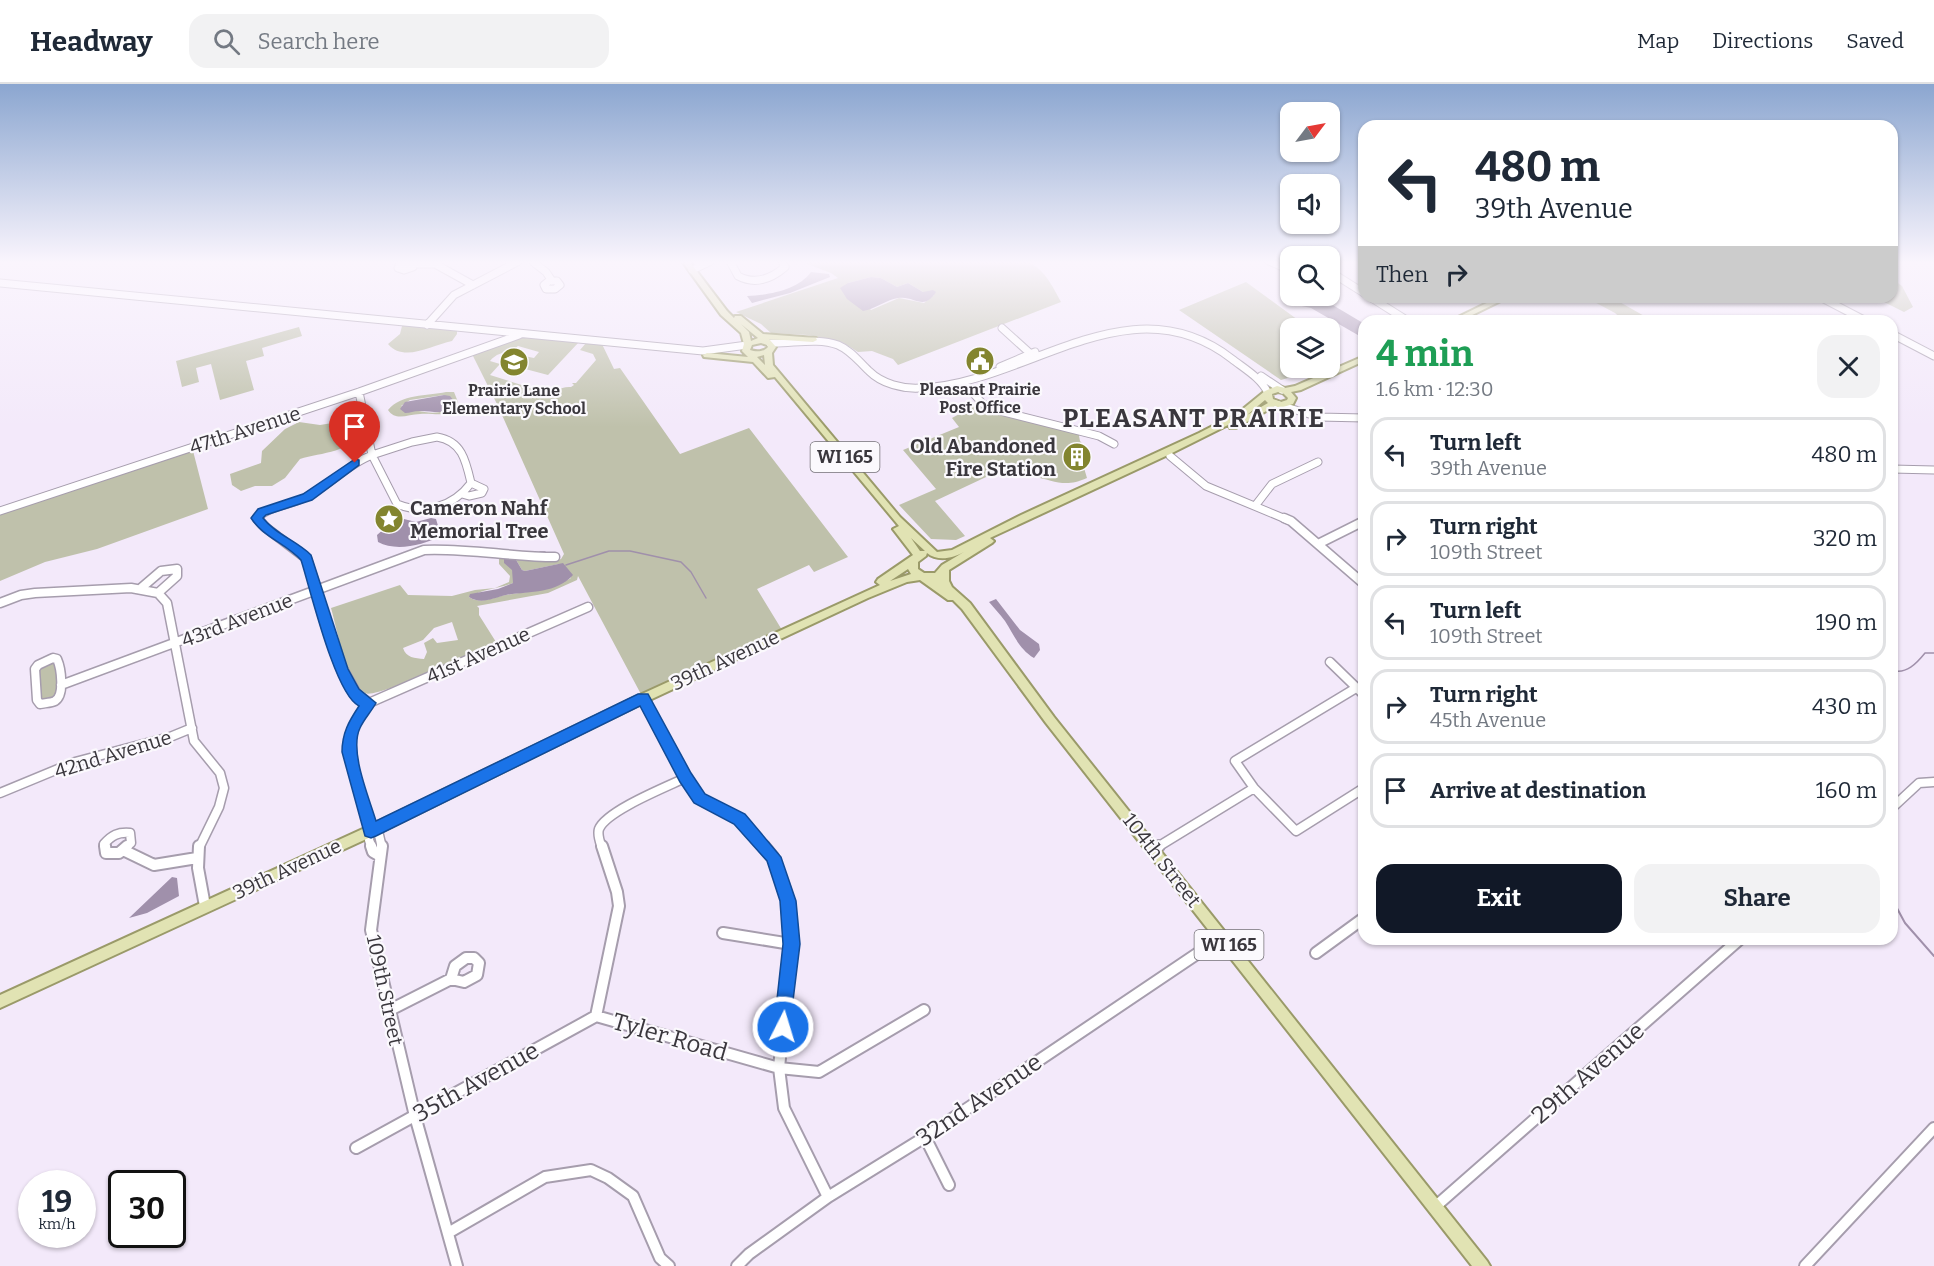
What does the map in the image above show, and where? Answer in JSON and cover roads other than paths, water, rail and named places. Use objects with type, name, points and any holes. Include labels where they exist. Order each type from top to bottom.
[{"type":"main road","name":"WI 165","points":[[728,316],[747,335],[750,351],[911,544],[917,557],[912,566],[921,576]]},
{"type":"main road","name":"WI 165","points":[[733,316],[767,345],[769,365],[897,519],[944,560],[945,569]]},
{"type":"main road","points":[[707,355],[746,357],[756,340],[767,345],[813,340]]},
{"type":"main road","points":[[750,351],[760,355],[767,345]]},
{"type":"main road","points":[[1285,392],[1358,361]]},
{"type":"main road","points":[[1247,420],[1271,399],[1273,390],[1285,392],[1358,365]]},
{"type":"main road","points":[[921,576],[933,577],[997,534],[1271,399],[1288,404],[1285,392]]},
{"type":"main road","points":[[917,557],[954,553],[1247,420],[1286,408]]},
{"type":"main road","name":"39th Avenue","points":[[0,1002],[371,831],[643,698],[865,595],[917,557]]},
{"type":"main road","name":"104th Street","points":[[945,569],[944,581],[948,589],[966,606],[976,623]]},
{"type":"main road","name":"39th Avenue","points":[[865,595],[878,592],[902,578],[921,576]]},
{"type":"main road","name":"104th Street","points":[[921,576],[948,594],[976,623],[1482,1266]]},
{"type":"street","points":[[337,316],[712,351],[750,351]]},
{"type":"street","points":[[427,325],[435,316]]},
{"type":"street","points":[[813,340],[838,346],[852,355],[876,378],[898,386],[920,388],[983,379],[1103,327],[1130,324],[1157,325],[1183,330],[1211,340],[1285,392],[1295,405],[1313,417]]},
{"type":"street","points":[[1002,328],[1033,356]]},
{"type":"street","points":[[1033,356],[1111,330],[1160,328],[1190,334],[1209,343],[1264,384],[1271,399],[1286,408],[1313,417],[1358,418]]},
{"type":"street","name":"47th Avenue","points":[[0,511],[359,392],[522,334]]},
{"type":"street","points":[[1898,337],[1934,356]]},
{"type":"street","points":[[651,345],[707,355]]},
{"type":"street","points":[[767,345],[823,345],[852,355]]},
{"type":"street","points":[[964,383],[982,403],[992,409],[1099,436],[1114,444]]},
{"type":"street","points":[[359,392],[372,455],[397,504],[413,510],[430,508],[462,494],[471,483],[469,470],[457,445],[445,436],[421,438],[372,455],[346,468],[308,497],[262,512],[257,518],[258,522],[297,548],[307,559],[341,669],[354,693],[360,700],[369,703]]},
{"type":"street","points":[[350,395],[356,403],[361,404]]},
{"type":"street","points":[[1170,456],[1206,486],[1291,521],[1358,579]]},
{"type":"street","points":[[1255,506],[1272,484],[1318,462]]},
{"type":"street","points":[[1898,469],[1934,470]]},
{"type":"street","points":[[462,494],[469,496],[482,493],[484,489],[482,486],[471,483]]},
{"type":"street","points":[[1318,544],[1358,524]]},
{"type":"street","name":"43rd Avenue","points":[[61,685],[424,550],[446,549],[524,557],[555,557]]},
{"type":"street","points":[[136,589],[165,568],[177,569],[177,576],[158,593]]},
{"type":"street","points":[[0,603],[21,595],[35,593],[136,589],[158,593],[167,603],[194,741],[200,751],[216,767],[224,786],[219,805],[199,845],[196,858],[205,906]]},
{"type":"street","name":"41st Avenue","points":[[369,703],[588,607]]},
{"type":"street","name":"43rd Avenue","points":[[53,658],[57,660],[60,666],[61,685],[60,695],[55,701],[40,704],[37,700],[34,675],[38,665],[53,658]]},
{"type":"street","points":[[1330,662],[1356,688],[1235,761],[1254,788],[1296,831],[1358,792]]},
{"type":"street","points":[[643,698],[685,778],[700,799],[740,819],[773,857],[788,901],[791,944],[779,1068],[784,1108],[828,1197]]},
{"type":"street","name":"109th Street","points":[[369,703],[353,726],[349,740],[349,752],[371,831],[369,840],[373,852],[380,856],[371,930],[388,1011],[457,1266]]},
{"type":"street","name":"42nd Avenue","points":[[0,793],[75,762],[170,737],[192,728]]},
{"type":"street","points":[[596,1016],[619,906],[617,892],[598,835],[599,828],[610,816],[685,778]]},
{"type":"street","points":[[1898,802],[1919,783],[1934,782]]},
{"type":"street","points":[[1153,849],[1254,788]]},
{"type":"street","points":[[123,850],[154,865],[196,858]]},
{"type":"street","points":[[1316,953],[1358,922]]},
{"type":"street","points":[[723,933],[791,944]]},
{"type":"street","name":"32nd Avenue","points":[[737,1266],[749,1254],[828,1197],[925,1137],[1222,937]]},
{"type":"street","name":"29th Avenue","points":[[1436,1206],[1733,945]]},
{"type":"street","points":[[388,1011],[451,979]]},
{"type":"street","name":"Tyler Road","points":[[596,1016],[779,1068],[819,1072],[924,1010]]},
{"type":"street","name":"35th Avenue","points":[[356,1148],[596,1016]]},
{"type":"street","points":[[1805,1266],[1934,1128]]},
{"type":"street","points":[[925,1137],[949,1185]]},
{"type":"street","points":[[448,1233],[545,1177],[591,1170],[608,1178],[633,1196],[660,1258],[669,1266]]},
{"type":"waterway","points":[[566,565],[609,551],[630,551],[681,562],[691,572],[706,598]]},
{"type":"waterway","points":[[540,552],[545,552]]},
{"type":"waterway","points":[[1898,671],[1915,664],[1925,653],[1934,653]]},
{"type":"waterway","points":[[1898,910],[1905,923],[1934,956]]},
{"type":"place","name":"Pleasant Prairie Post Office","points":[[980,361]]},
{"type":"place","name":"Prairie Lane Elementary School","points":[[514,362]]},
{"type":"place","name":"Old Abandoned Fire Station","points":[[1077,457]]},
{"type":"place","name":"Cameron Nahf Memorial Tree","points":[[389,519]]},
{"type":"district","name":"PLEASANT PRAIRIE","points":[[1194,418]]}]
